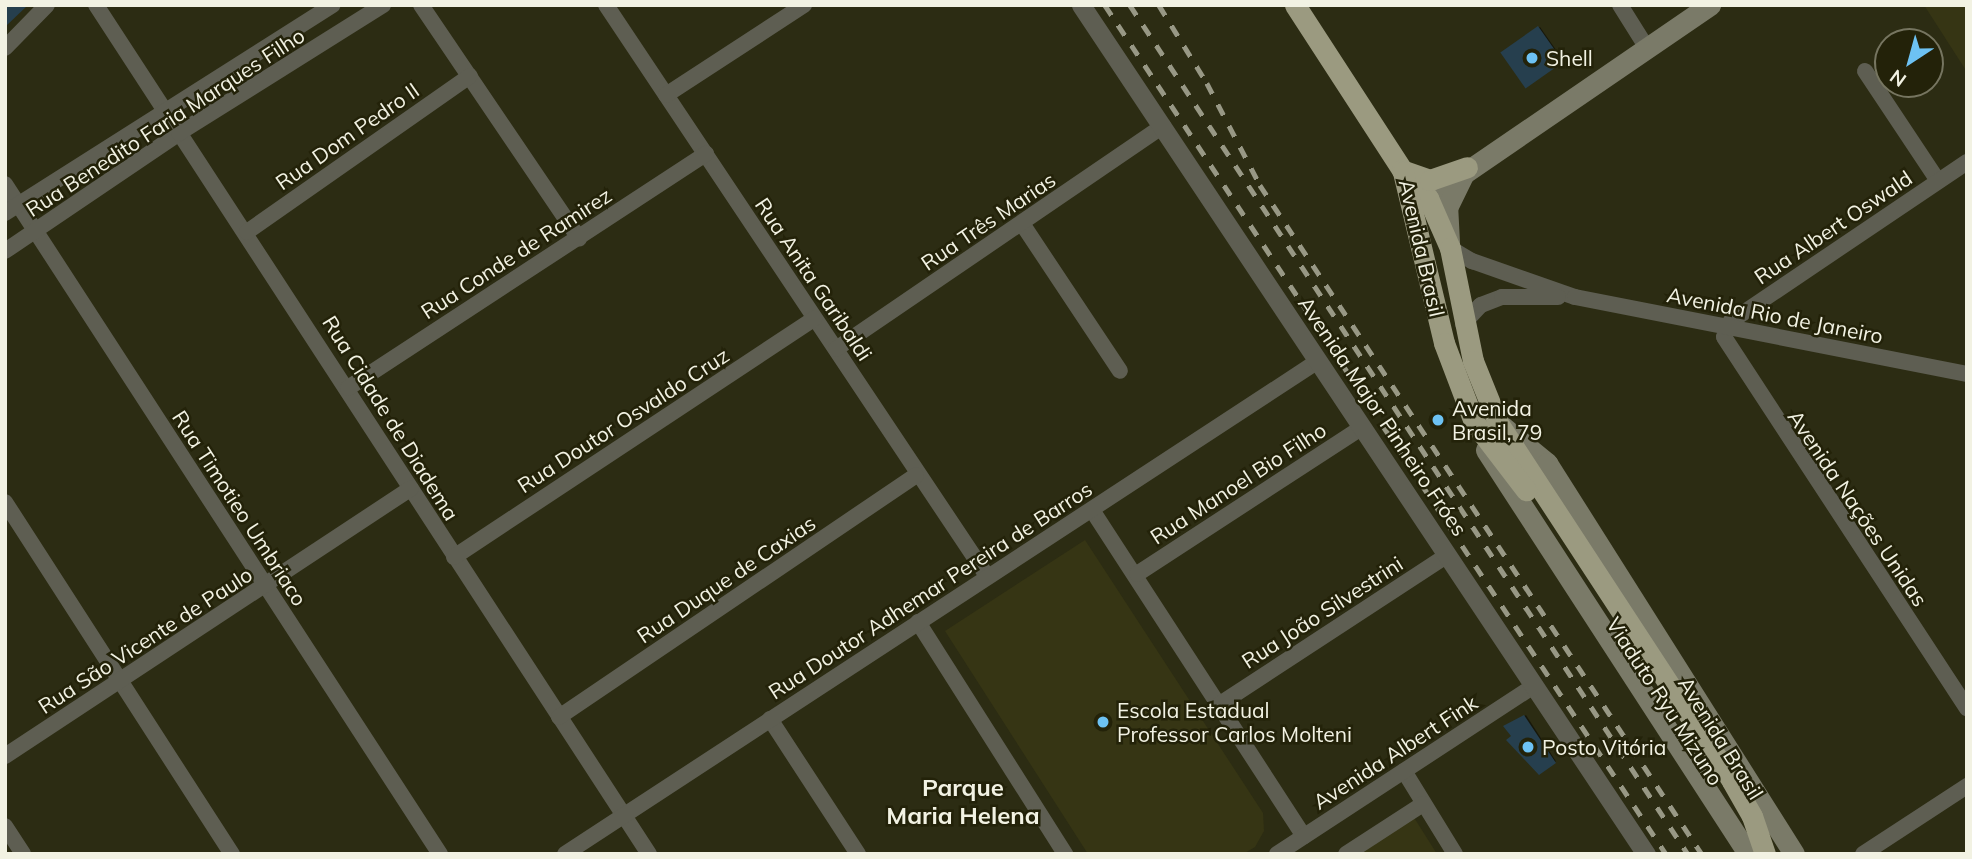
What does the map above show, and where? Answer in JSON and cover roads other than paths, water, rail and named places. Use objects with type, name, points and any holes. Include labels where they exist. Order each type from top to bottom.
[{"type":"highway","points":[[1295,5],[1402,170],[1430,180],[1467,167]]},
{"type":"highway","name":"Avenida Brasil","points":[[1402,170],[1428,198],[1450,248],[1463,324],[1498,423],[1550,515]]},
{"type":"highway","name":"Avenida Brasil","points":[[1402,170],[1444,343],[1474,422],[1550,515]]},
{"type":"highway","points":[[1412,218],[1428,198]]},
{"type":"highway","name":"Viaduto Ryu Mizuno","points":[[1550,515],[1715,777],[1754,854]]},
{"type":"highway","name":"Viaduto Ryu Mizuno","points":[[1550,515],[1732,781],[1752,816],[1765,854]]},
{"type":"main road","points":[[1428,198],[1467,167],[1710,5]]},
{"type":"main road","points":[[1450,248],[1447,208],[1467,167]]},
{"type":"main road","name":"Avenida Brasil","points":[[1474,422],[1483,446],[1560,568],[1748,854]]},
{"type":"main road","name":"Avenida Brasil","points":[[1498,423],[1546,463],[1794,854]]},
{"type":"street","points":[[5,48],[47,5]]},
{"type":"street","name":"Rua Cidade de Diadema","points":[[96,5],[247,232],[454,557],[649,854]]},
{"type":"street","name":"Rua Benedito Faria Marques Filho","points":[[5,213],[333,5]]},
{"type":"street","name":"Rua Benedito Faria Marques Filho","points":[[5,251],[179,133],[383,5]]},
{"type":"street","points":[[421,5],[579,238]]},
{"type":"street","name":"Rua Anita Garibaldi","points":[[606,5],[836,349],[916,475],[987,576]]},
{"type":"street","points":[[666,95],[804,5]]},
{"type":"street","name":"Avenida Major Pinheiro Fróes","points":[[1080,5],[1535,685],[1640,852]]},
{"type":"street","points":[[1620,5],[1647,48]]},
{"type":"street","points":[[1865,71],[1938,181]]},
{"type":"street","name":"Rua Dom Pedro II","points":[[247,232],[470,76]]},
{"type":"street","name":"Rua Três Marias","points":[[836,349],[1023,225],[1163,126]]},
{"type":"street","name":"Rua Conde de Ramirez","points":[[348,388],[706,153]]},
{"type":"street","name":"Rua Albert Oswald","points":[[1725,327],[1967,162]]},
{"type":"street","name":"Rua Timotieo Umbriaco","points":[[5,184],[440,854]]},
{"type":"street","points":[[1023,225],[1120,371]]},
{"type":"street","name":"Avenida Rio de Janeiro","points":[[1450,248],[1472,261],[1575,298],[1967,374]]},
{"type":"street","name":"Avenida Rio de Janeiro","points":[[1463,324],[1481,304],[1502,297],[1575,298]]},
{"type":"street","name":"Rua Doutor Osvaldo Cruz","points":[[454,557],[814,319]]},
{"type":"street","name":"Avenida Nações Unidas","points":[[1725,327],[1727,348],[1967,709]]},
{"type":"street","name":"Rua Doutor Adhemar Pereira de Barros","points":[[565,854],[1318,360]]},
{"type":"street","name":"Rua Manoel Bio Filho","points":[[1137,574],[1361,428]]},
{"type":"street","name":"Rua Duque de Caxias","points":[[559,718],[916,475]]},
{"type":"street","name":"Rua São Vicente de Paulo","points":[[5,756],[266,587],[411,488]]},
{"type":"street","points":[[5,502],[232,854]]},
{"type":"street","points":[[1093,510],[1137,574],[1304,836]]},
{"type":"street","name":"Rua João Silvestrini","points":[[1220,704],[1448,555]]},
{"type":"street","points":[[918,622],[1065,854]]},
{"type":"street","name":"Avenida Albert Fink","points":[[1277,854],[1535,685]]},
{"type":"street","points":[[770,719],[858,854]]},
{"type":"street","points":[[1404,771],[1455,854]]},
{"type":"street","points":[[1863,854],[1967,786]]},
{"type":"street","points":[[1346,854],[1423,804]]},
{"type":"street","points":[[5,826],[23,854]]},
{"type":"railway","points":[[1105,5],[1666,854]]},
{"type":"railway","points":[[1130,5],[1688,854]]},
{"type":"railway","points":[[1159,5],[1207,83],[1260,185],[1702,854]]},
{"type":"place","name":"Shell","points":[[1532,58]]},
{"type":"place","name":"Avenida Brasil, 79","points":[[1438,420]]},
{"type":"place","name":"Escola Estadual Professor Carlos Molteni","points":[[1103,722]]},
{"type":"place","name":"Posto Vitória","points":[[1528,747]]},
{"type":"district","name":"Parque Maria Helena","points":[[963,802]]}]
